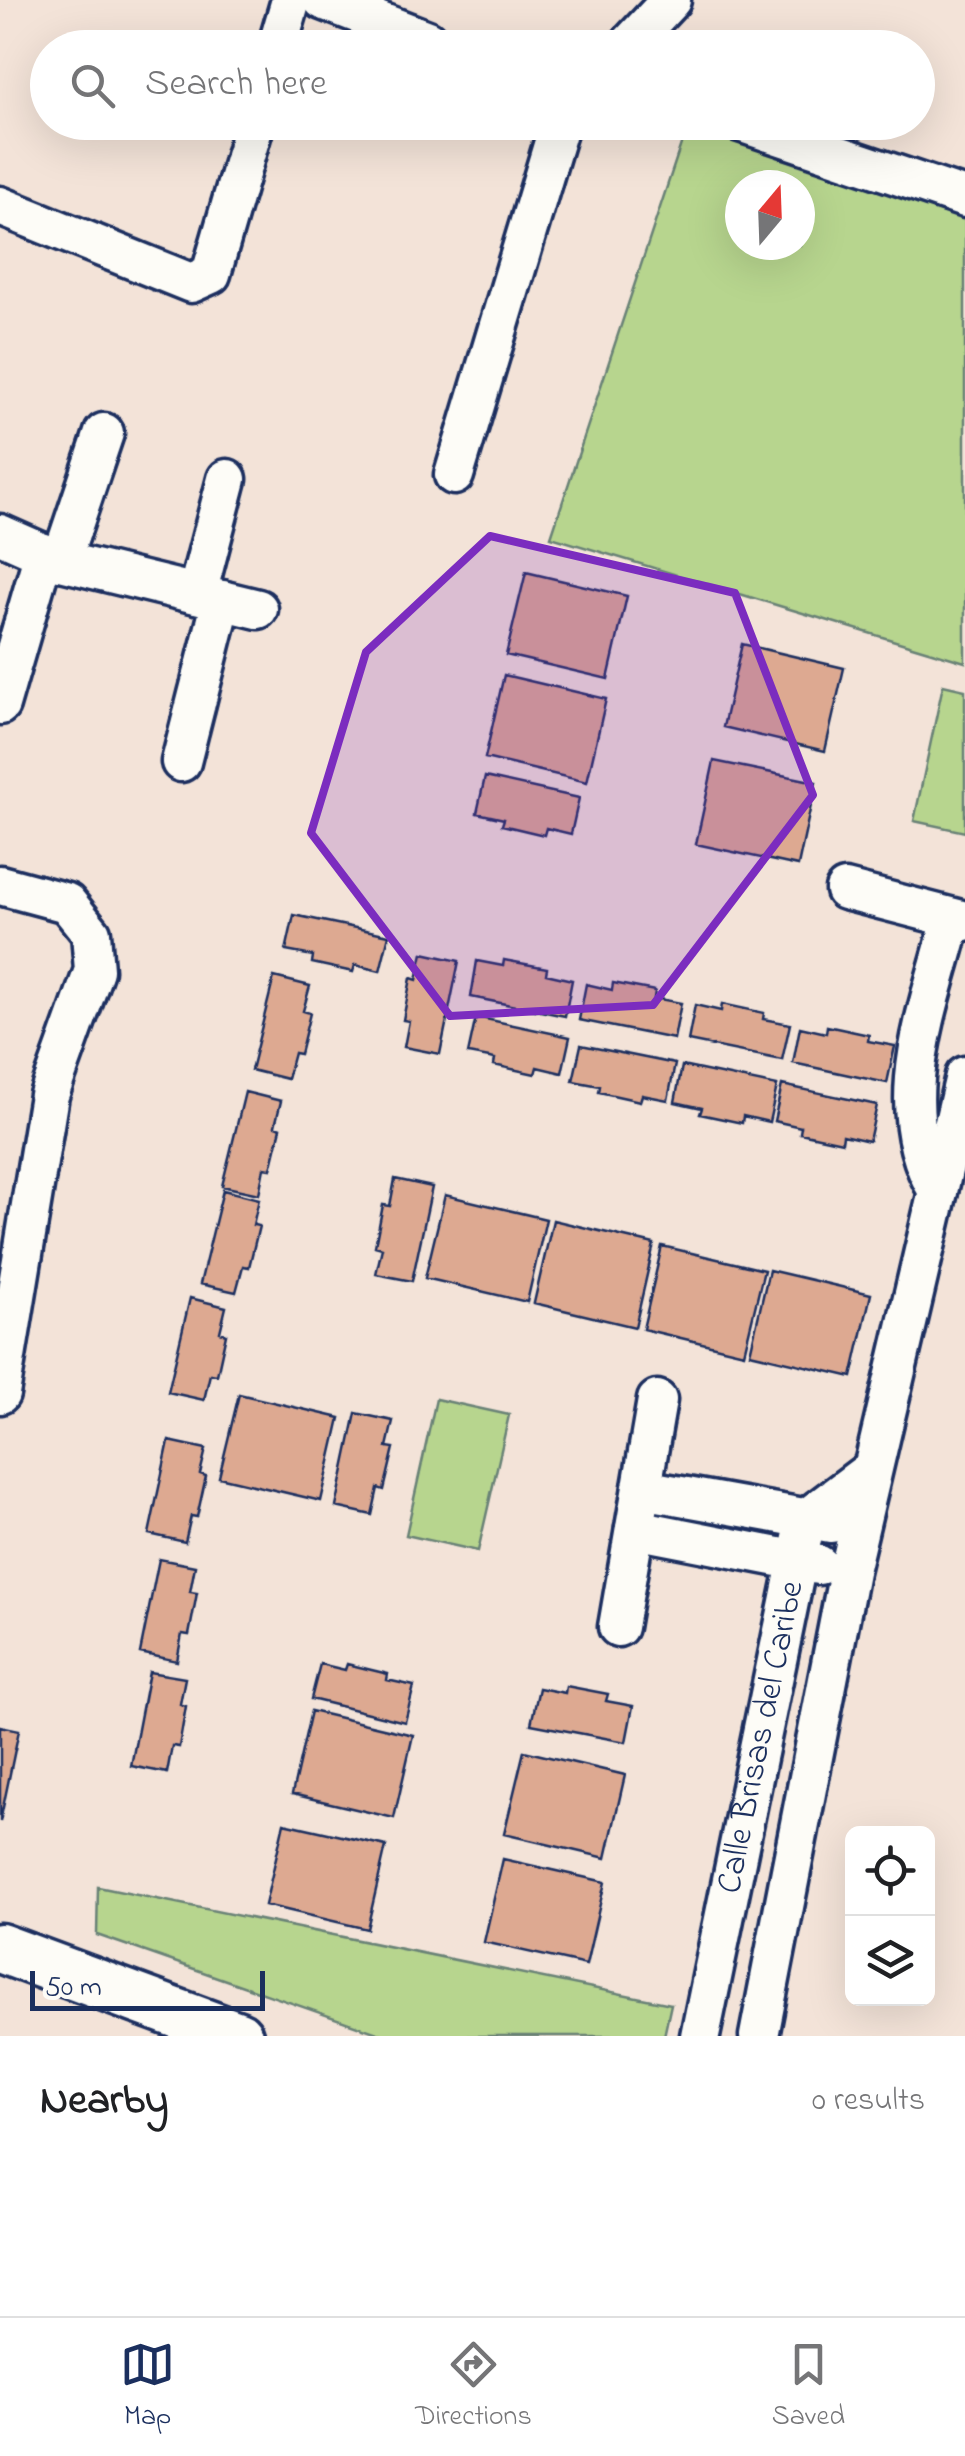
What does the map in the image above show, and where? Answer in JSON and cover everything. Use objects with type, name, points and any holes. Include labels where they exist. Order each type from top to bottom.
[{"type":"main road","points":[[0,1948],[238,2036]]},
{"type":"street","points":[[282,30],[291,0]]},
{"type":"street","points":[[323,0],[402,30]]},
{"type":"street","points":[[642,30],[670,0]]},
{"type":"street","points":[[0,206],[191,284],[210,274],[250,140]]},
{"type":"street","points":[[454,475],[555,140]]},
{"type":"street","points":[[793,140],[965,198]]},
{"type":"street","points":[[0,705],[52,557],[104,433]]},
{"type":"street","points":[[182,762],[227,479]]},
{"type":"street","points":[[0,534],[52,557],[258,609]]},
{"type":"street","points":[[0,885],[66,904],[91,933],[94,970],[49,1095],[2,1382]]},
{"type":"street","points":[[845,890],[958,920],[914,1075],[915,1128],[924,1168],[938,1192]]},
{"type":"street","name":"Calle Brisas del Caribe","points":[[759,2036],[858,1528],[965,1076]]},
{"type":"street","points":[[618,1627],[657,1400]]},
{"type":"street","points":[[806,1518],[871,1470]]},
{"type":"street","points":[[642,1489],[858,1528]]},
{"type":"street","name":"Calle Brisas del Caribe","points":[[700,2036],[806,1518]]},
{"type":"street","points":[[635,1529],[849,1571]]},
{"type":"highlighted area","points":[[490,536],[735,593],[813,795],[653,1005],[450,1016],[311,833],[366,652]]},
{"type":"green space","points":[[682,140],[740,140],[965,214],[965,662],[551,537]]},
{"type":"green space","points":[[943,685],[965,690],[965,832],[914,821]]},
{"type":"green space","points":[[436,1399],[509,1415],[478,1551],[406,1535]]},
{"type":"green space","points":[[98,1887],[671,2004],[664,2036],[386,2036],[97,1935]]},
{"type":"building","points":[[526,572],[627,596],[608,679],[506,655]]},
{"type":"building","points":[[742,644],[844,668],[825,751],[723,727]]},
{"type":"building","points":[[504,675],[606,699],[587,782],[485,758]]},
{"type":"building","points":[[714,761],[816,782],[798,866],[696,844]]},
{"type":"building","points":[[485,777],[579,798],[571,834],[546,828],[544,835],[502,825],[504,819],[477,813]]},
{"type":"building","points":[[294,915],[389,935],[380,971],[355,965],[353,972],[312,963],[313,956],[286,951]]},
{"type":"building","points":[[423,953],[459,961],[440,1054],[404,1047],[409,1021],[403,1020],[411,978],[417,980]]},
{"type":"building","points":[[504,960],[547,968],[546,974],[572,980],[565,1016],[471,997],[477,961],[503,966]]},
{"type":"building","points":[[274,977],[310,986],[303,1011],[310,1013],[300,1054],[294,1053],[287,1079],[251,1070]]},
{"type":"building","points":[[613,983],[655,991],[654,998],[681,1003],[674,1039],[579,1020],[586,984],[612,990]]},
{"type":"building","points":[[722,1004],[764,1013],[763,1019],[790,1024],[782,1060],[688,1041],[695,1005],[721,1011]]},
{"type":"building","points":[[476,1017],[570,1037],[562,1073],[537,1067],[535,1074],[494,1065],[495,1059],[468,1054]]},
{"type":"building","points":[[827,1026],[869,1035],[868,1041],[895,1046],[887,1083],[793,1063],[800,1027],[826,1033]]},
{"type":"building","points":[[581,1045],[675,1064],[668,1100],[642,1095],[640,1101],[599,1092],[600,1086],[573,1081]]},
{"type":"building","points":[[682,1066],[777,1086],[769,1122],[743,1116],[742,1123],[700,1114],[702,1108],[675,1102]]},
{"type":"building","points":[[782,1085],[877,1105],[869,1141],[843,1135],[842,1142],[800,1133],[801,1127],[774,1121]]},
{"type":"building","points":[[245,1092],[281,1101],[275,1126],[281,1128],[271,1169],[264,1168],[259,1194],[222,1186]]},
{"type":"building","points":[[395,1179],[432,1187],[412,1281],[376,1274],[382,1248],[375,1246],[383,1205],[390,1206]]},
{"type":"building","points":[[223,1190],[259,1199],[253,1225],[259,1226],[249,1267],[243,1266],[236,1292],[200,1284]]},
{"type":"building","points":[[445,1195],[546,1219],[527,1302],[425,1278]]},
{"type":"building","points":[[553,1220],[654,1244],[635,1327],[534,1303]]},
{"type":"building","points":[[662,1246],[764,1270],[744,1353],[643,1329]]},
{"type":"building","points":[[769,1270],[871,1294],[852,1377],[750,1353]]},
{"type":"building","points":[[190,1298],[226,1307],[220,1332],[226,1334],[217,1375],[210,1374],[204,1400],[168,1392]]},
{"type":"building","points":[[239,1394],[340,1418],[321,1501],[219,1477]]},
{"type":"building","points":[[356,1413],[393,1421],[387,1447],[394,1448],[384,1490],[378,1488],[372,1515],[336,1507]]},
{"type":"building","points":[[169,1441],[206,1449],[200,1474],[206,1476],[197,1517],[191,1516],[185,1542],[149,1534]]},
{"type":"building","points":[[159,1559],[195,1566],[190,1592],[197,1593],[189,1635],[182,1634],[177,1661],[140,1653]]},
{"type":"building","points":[[320,1664],[345,1670],[347,1664],[388,1674],[387,1680],[414,1686],[405,1722],[311,1699]]},
{"type":"building","points":[[149,1672],[185,1678],[180,1704],[186,1706],[179,1747],[172,1746],[167,1773],[131,1766]]},
{"type":"building","points":[[566,1686],[608,1694],[606,1701],[633,1706],[626,1742],[531,1724],[539,1688],[565,1693]]},
{"type":"building","points":[[311,1711],[413,1735],[394,1818],[292,1794]]},
{"type":"building","points":[[0,1726],[19,1730],[0,1822]]},
{"type":"building","points":[[524,1751],[625,1775],[606,1858],[504,1834]]},
{"type":"building","points":[[284,1823],[386,1846],[367,1929],[265,1905]]},
{"type":"building","points":[[503,1859],[605,1882],[586,1965],[484,1942]]}]
